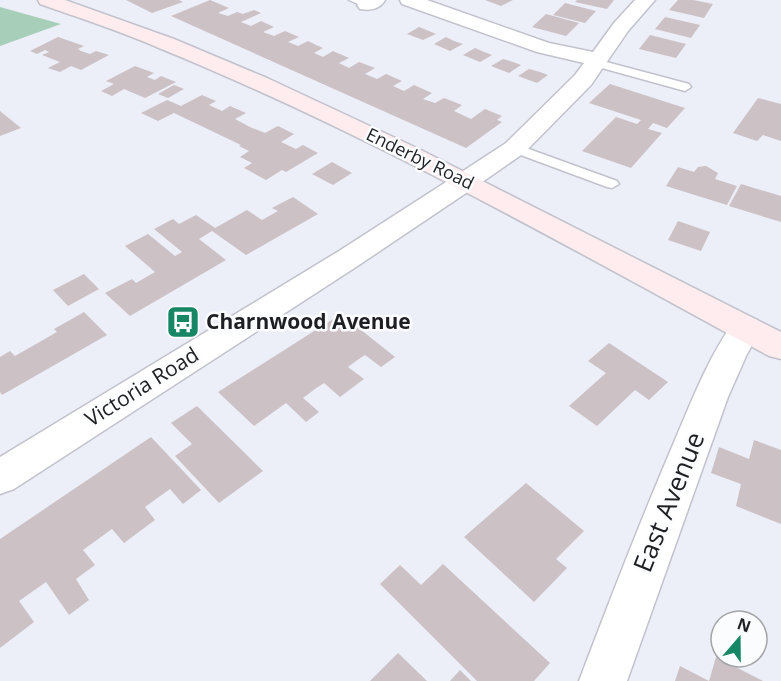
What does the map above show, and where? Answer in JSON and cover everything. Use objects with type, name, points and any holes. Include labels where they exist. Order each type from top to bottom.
[{"type":"main road","name":"Enderby Road","points":[[46,0],[181,49],[291,98],[466,181],[781,347]]},
{"type":"street","points":[[409,0],[544,48],[597,61]]},
{"type":"street","name":"Victoria Road","points":[[0,477],[491,167],[515,148],[583,80],[621,27],[646,0]]},
{"type":"street","name":"East Avenue","points":[[603,681],[649,551],[714,389],[735,343],[746,328]]},
{"type":"lane","points":[[597,61],[685,87]]},
{"type":"lane","points":[[515,148],[612,184]]},
{"type":"green space","points":[[0,7],[61,24],[0,46]]},
{"type":"building","points":[[126,0],[179,0],[183,2],[152,13]]},
{"type":"building","points":[[210,0],[229,8],[218,13],[228,16],[237,12],[243,14],[254,10],[261,13],[241,22],[251,26],[261,21],[274,27],[263,32],[274,36],[285,31],[299,37],[288,42],[298,46],[308,41],[323,48],[314,53],[323,57],[333,51],[349,58],[339,63],[349,68],[359,62],[375,68],[365,74],[377,79],[386,74],[402,81],[393,86],[404,91],[414,85],[432,93],[423,99],[435,103],[444,98],[462,105],[454,111],[471,119],[485,109],[502,116],[497,120],[502,122],[466,148],[171,16]]},
{"type":"building","points":[[485,0],[513,0],[501,6]]},
{"type":"building","points":[[577,0],[614,0],[607,9],[575,2]]},
{"type":"building","points":[[678,0],[713,4],[704,18],[669,10]]},
{"type":"building","points":[[565,3],[596,11],[585,23],[553,15]]},
{"type":"building","points":[[546,14],[579,23],[566,36],[532,27]]},
{"type":"building","points":[[665,17],[700,25],[691,38],[655,29]]},
{"type":"building","points":[[419,27],[436,34],[423,40],[407,34]]},
{"type":"building","points":[[650,35],[686,44],[676,58],[639,49]]},
{"type":"building","points":[[58,37],[84,46],[78,49],[81,51],[90,54],[96,51],[109,55],[81,70],[71,66],[60,72],[48,68],[60,62],[42,55],[49,52],[45,50],[37,54],[30,51]]},
{"type":"building","points":[[446,37],[463,44],[450,51],[434,44]]},
{"type":"building","points":[[475,48],[492,55],[480,62],[463,55]]},
{"type":"building","points":[[503,59],[521,65],[509,73],[491,66]]},
{"type":"building","points":[[135,66],[154,73],[147,77],[155,80],[161,76],[176,82],[145,98],[124,89],[112,96],[101,91],[114,84],[106,81]]},
{"type":"building","points":[[529,69],[548,75],[537,83],[518,76]]},
{"type":"building","points":[[610,84],[685,108],[667,128],[653,123],[648,129],[662,133],[631,168],[582,151],[616,117],[637,124],[641,120],[589,103]]},
{"type":"building","points":[[174,85],[184,89],[168,98],[158,94]]},
{"type":"building","points":[[202,95],[216,101],[209,105],[222,111],[230,106],[246,113],[235,119],[250,127],[265,133],[278,126],[294,134],[281,142],[296,149],[303,145],[318,153],[286,172],[282,170],[266,180],[244,168],[252,163],[240,157],[249,151],[239,146],[241,145],[174,113],[158,121],[141,113],[167,100],[181,106]]},
{"type":"building","points":[[758,98],[781,104],[781,141],[763,135],[757,141],[733,133]]},
{"type":"building","points":[[0,111],[21,128],[0,136]]},
{"type":"building","points":[[332,162],[352,173],[333,185],[312,174]]},
{"type":"building","points":[[706,166],[718,173],[715,179],[737,186],[727,205],[666,186],[678,167],[694,172],[698,167]]},
{"type":"building","points":[[741,184],[781,196],[781,222],[729,206]]},
{"type":"building","points":[[293,197],[318,214],[246,255],[212,231],[199,239],[226,260],[130,316],[105,293],[132,279],[136,283],[155,272],[125,246],[148,234],[175,256],[182,252],[154,229],[173,219],[179,224],[196,215],[215,228],[247,210],[262,220],[278,211],[272,208]]},
{"type":"building","points":[[678,221],[710,232],[701,251],[668,240]]},
{"type":"building","points":[[84,274],[99,289],[68,306],[53,290]]},
{"type":"building","points":[[84,312],[107,335],[2,395],[0,392],[0,357],[10,351],[15,356],[57,332],[54,329]]},
{"type":"building","points":[[341,314],[395,357],[381,367],[365,355],[356,361],[348,367],[364,379],[340,397],[324,383],[315,389],[303,398],[319,412],[306,422],[286,403],[254,426],[218,392]]},
{"type":"building","points":[[609,343],[668,382],[649,400],[635,390],[597,426],[569,406],[606,373],[588,361]]},
{"type":"building","points":[[197,406],[263,471],[219,503],[175,456],[192,444],[171,423]]},
{"type":"building","points":[[151,437],[201,490],[183,504],[170,489],[145,507],[155,520],[124,543],[112,529],[83,550],[95,565],[76,579],[89,600],[69,615],[46,582],[19,601],[34,622],[0,648],[0,539]]},
{"type":"building","points":[[754,440],[781,450],[781,524],[736,506],[741,484],[711,473],[719,447],[749,459]]},
{"type":"building","points":[[526,483],[584,531],[556,559],[567,568],[534,602],[464,537]]},
{"type":"building","points":[[443,564],[550,663],[534,681],[477,681],[380,584],[400,565],[421,585]]},
{"type":"building","points":[[398,653],[427,681],[370,681]]},
{"type":"building","points":[[680,666],[709,681],[675,681]]},
{"type":"building","points":[[712,669],[740,669],[763,681],[709,681]]},
{"type":"building","points":[[460,670],[471,681],[450,681]]},
{"type":"place","name":"Charnwood Avenue","points":[[183,322]]}]
